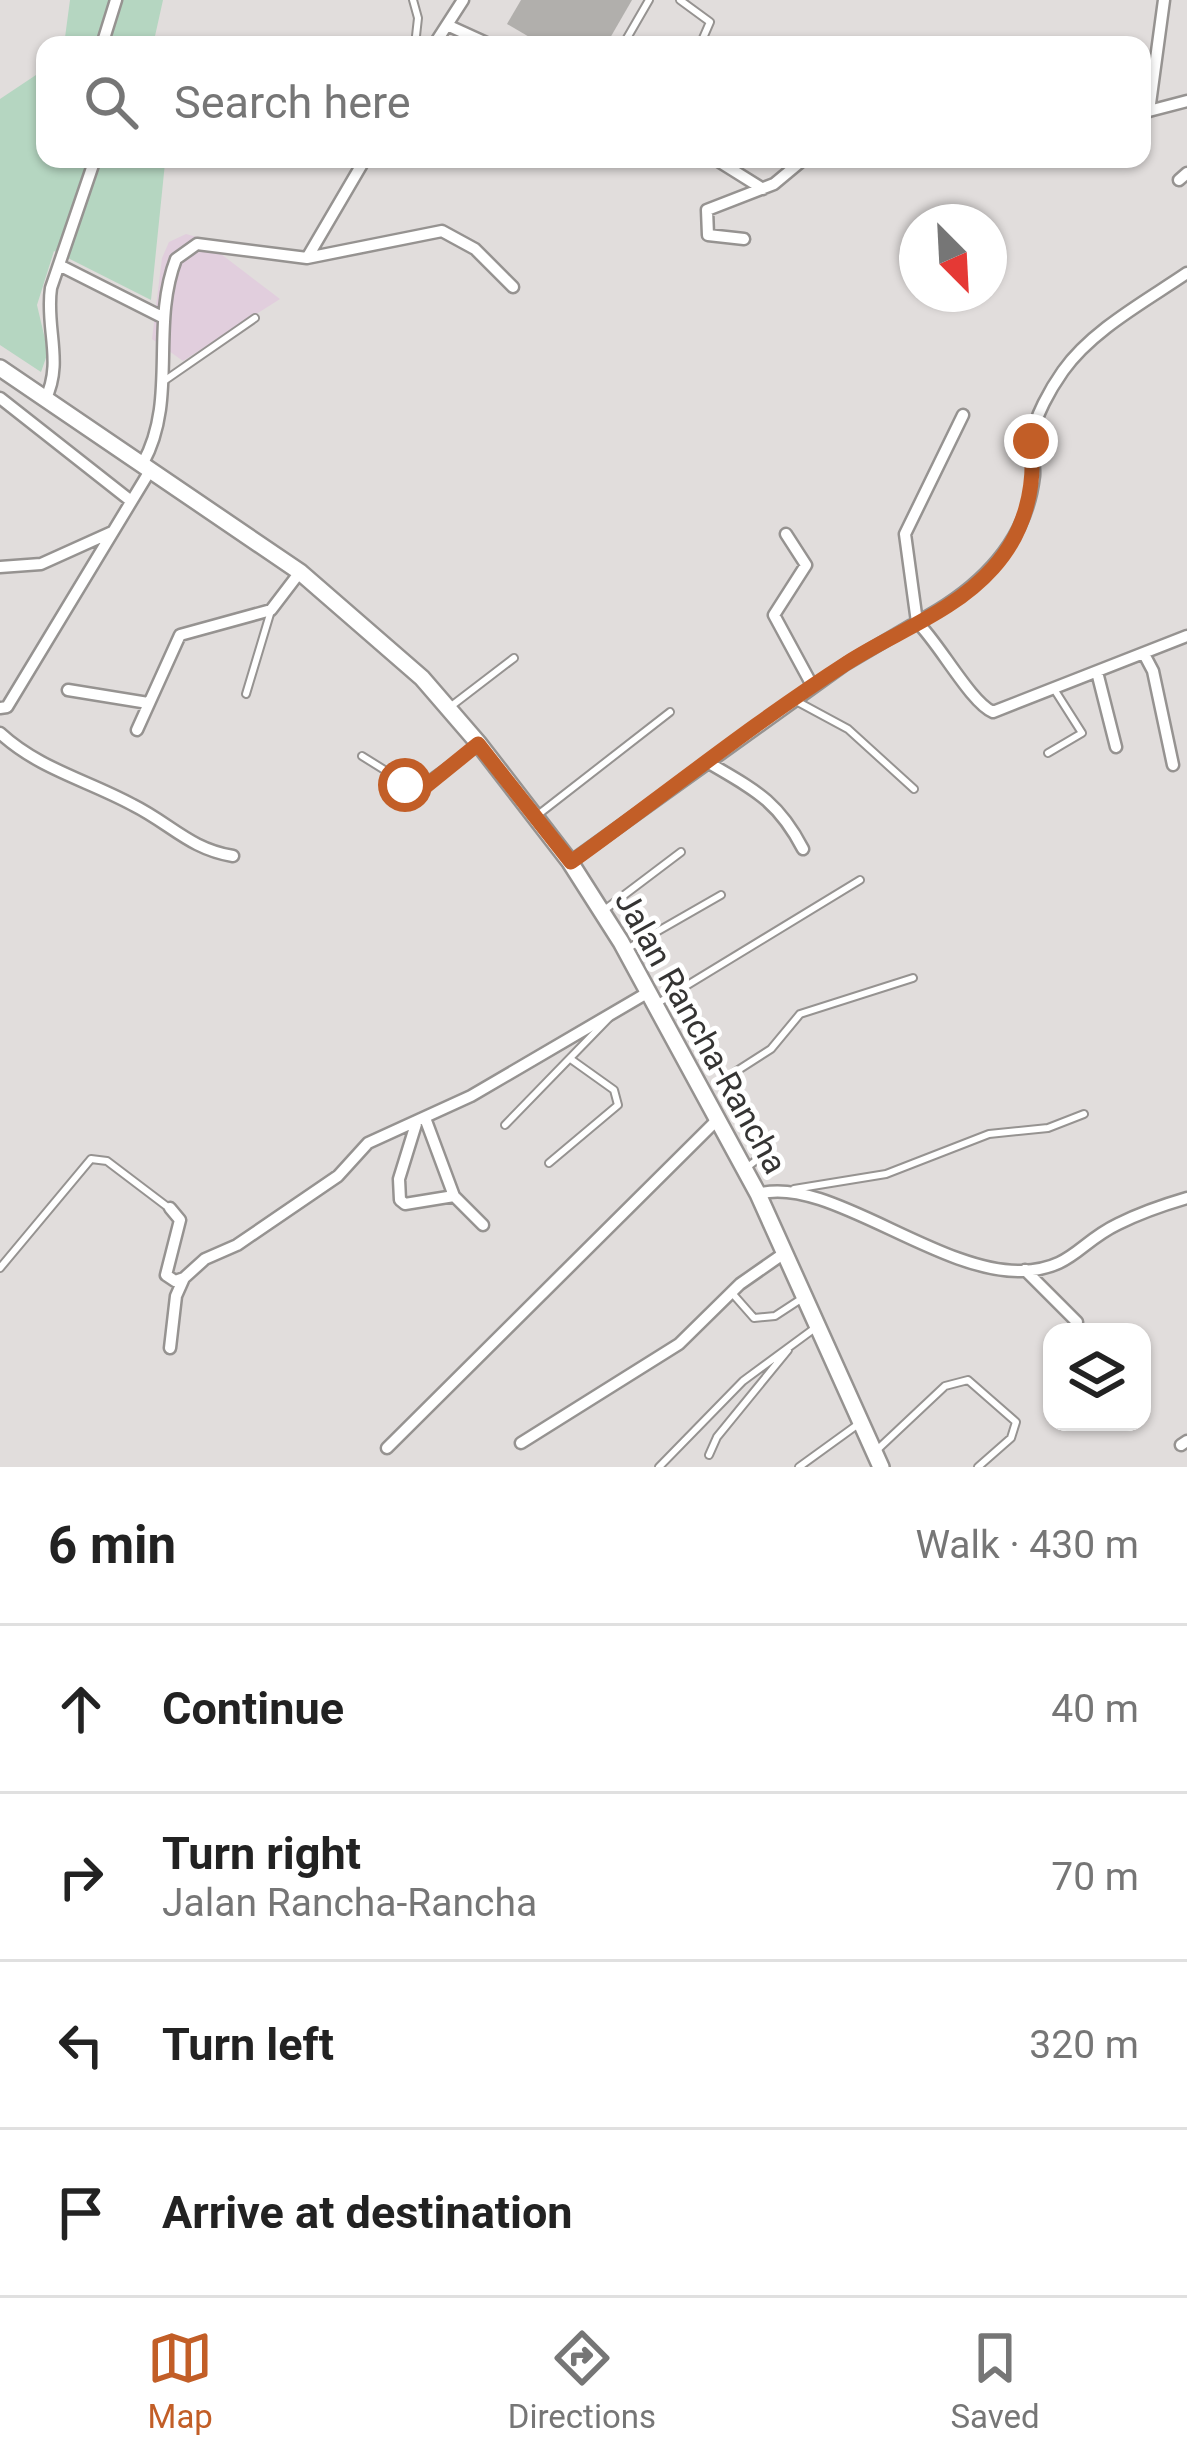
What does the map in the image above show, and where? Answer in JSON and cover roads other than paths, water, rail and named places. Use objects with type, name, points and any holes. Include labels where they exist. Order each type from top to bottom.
[{"type":"main road","name":"Jalan Rancha-Rancha","points":[[0,368],[300,572],[422,678],[478,744],[571,862],[625,950],[758,1194],[801,1299],[877,1460]]},
{"type":"street","points":[[105,36],[116,0]]},
{"type":"street","points":[[440,36],[463,0]]},
{"type":"street","points":[[1151,81],[1164,0]]},
{"type":"street","points":[[447,26],[470,36]]},
{"type":"street","points":[[1151,111],[1187,101]]},
{"type":"street","points":[[45,400],[57,366],[48,309],[91,168]]},
{"type":"street","points":[[307,258],[360,168]]},
{"type":"street","points":[[729,168],[763,189]]},
{"type":"street","points":[[744,239],[708,235],[706,210],[763,189],[792,168]]},
{"type":"street","points":[[0,722],[3,707],[131,501],[147,466],[158,432],[164,317],[176,260],[197,244],[307,258],[442,231],[475,249],[513,287]]},
{"type":"street","points":[[59,265],[164,317]]},
{"type":"street","points":[[571,862],[813,687],[973,588],[1015,535],[1035,471],[1034,428],[1062,373],[1121,318],[1187,273]]},
{"type":"street","points":[[18,381],[0,395],[131,501]]},
{"type":"street","points":[[963,415],[905,535],[917,622],[987,711],[1187,636]]},
{"type":"street","points":[[0,567],[41,564],[112,532]]},
{"type":"street","points":[[786,534],[806,566],[776,609],[775,623],[813,687]]},
{"type":"street","points":[[137,730],[180,635],[271,610],[300,572]]},
{"type":"street","points":[[1144,654],[1153,671],[1173,765]]},
{"type":"street","points":[[1096,672],[1116,747]]},
{"type":"street","points":[[68,690],[148,703]]},
{"type":"street","points":[[0,733],[26,757],[140,808],[194,847],[233,856]]},
{"type":"street","points":[[709,763],[769,799],[784,813],[803,849]]},
{"type":"street","points":[[170,1208],[180,1220],[166,1275],[175,1281],[338,1176],[368,1143],[497,1082],[575,1031],[650,999]]},
{"type":"street","points":[[421,1121],[454,1196],[483,1226]]},
{"type":"street","points":[[421,1121],[399,1179],[400,1200],[405,1204],[454,1196]]},
{"type":"street","points":[[387,1448],[716,1122]]},
{"type":"street","points":[[758,1194],[785,1191],[973,1265],[1025,1270],[1070,1261],[1112,1227],[1187,1198]]},
{"type":"street","points":[[521,1443],[680,1345],[731,1292],[783,1254]]},
{"type":"street","points":[[1025,1270],[1077,1322]]},
{"type":"street","points":[[170,1348],[176,1296],[184,1278]]},
{"type":"lane","points":[[413,0],[416,36]]},
{"type":"lane","points":[[627,36],[649,0]]},
{"type":"lane","points":[[680,0],[710,22],[704,36]]},
{"type":"lane","points":[[162,383],[255,318]]},
{"type":"lane","points":[[246,694],[271,610]]},
{"type":"lane","points":[[449,708],[514,658]]},
{"type":"lane","points":[[1048,753],[1082,733],[1054,688]]},
{"type":"lane","points":[[795,700],[848,729],[914,789]]},
{"type":"lane","points":[[536,817],[670,712]]},
{"type":"lane","points":[[362,756],[415,790],[478,744]]},
{"type":"lane","points":[[602,912],[681,852]]},
{"type":"lane","points":[[650,999],[728,965],[860,880]]},
{"type":"lane","points":[[625,950],[721,895]]},
{"type":"lane","points":[[743,1171],[759,1158],[730,1082],[732,1074],[771,1049],[800,1014],[913,978]]},
{"type":"lane","points":[[505,1125],[611,1016]]},
{"type":"lane","points":[[549,1163],[618,1105],[614,1090],[572,1060]]},
{"type":"lane","points":[[785,1191],[886,1174],[989,1134],[1048,1128],[1084,1114]]},
{"type":"lane","points":[[0,1268],[91,1159],[107,1161],[170,1208]]},
{"type":"lane","points":[[731,1292],[754,1318],[775,1316],[801,1299]]},
{"type":"lane","points":[[659,1467],[742,1381],[815,1328]]},
{"type":"lane","points":[[709,1455],[716,1437],[794,1343]]},
{"type":"lane","points":[[877,1460],[960,1379],[1016,1422],[1011,1438],[978,1467]]},
{"type":"lane","points":[[799,1467],[860,1424]]}]
